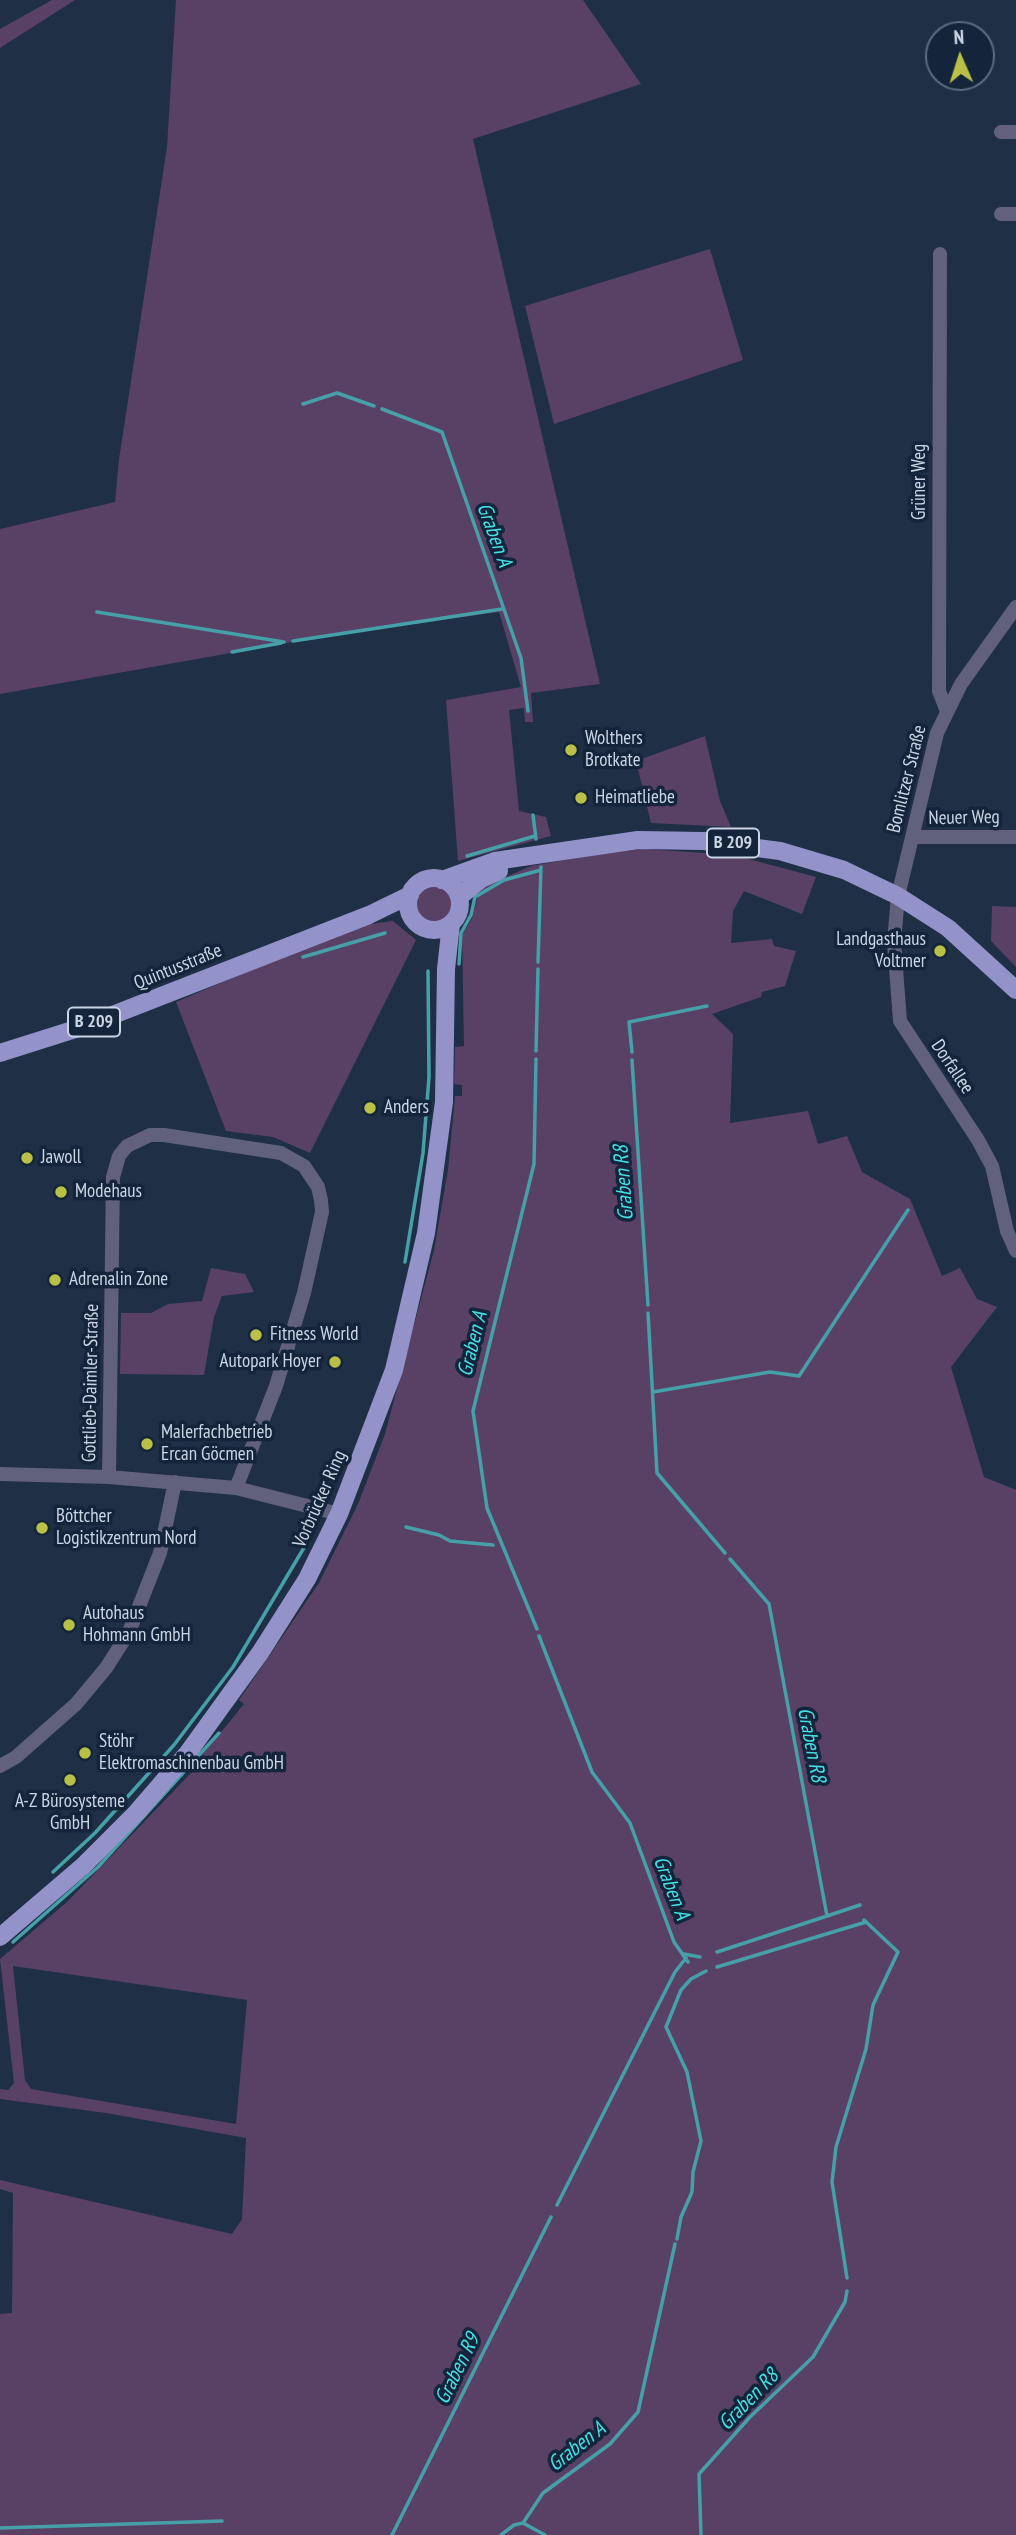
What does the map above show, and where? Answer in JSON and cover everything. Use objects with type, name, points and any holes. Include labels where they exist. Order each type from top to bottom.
[{"type":"main road","name":"B 209","points":[[410,895],[426,880],[442,880],[495,861],[513,861],[567,848],[638,840],[745,844],[819,861],[898,896],[948,928],[1016,990]]},
{"type":"main road","name":"B 209","points":[[459,897],[481,879],[513,861]]},
{"type":"main road","points":[[410,895],[411,917],[419,926],[431,930],[450,924],[459,912],[459,897],[453,886],[442,880]]},
{"type":"main road","name":"Quintusstraße","points":[[0,1053],[82,1027],[369,915],[410,895]]},
{"type":"main road","name":"Quintusstraße","points":[[369,915],[411,917]]},
{"type":"main road","name":"Vorbrücker Ring","points":[[0,1937],[83,1866],[137,1812],[187,1754],[260,1653],[307,1579],[339,1514],[394,1370],[426,1233],[444,1102],[446,969],[450,924]]},
{"type":"main road","name":"Vorbrücker Ring","points":[[431,930],[446,969]]},
{"type":"street","name":"Grüner Weg","points":[[940,254],[939,691],[946,709]]},
{"type":"street","name":"Bomlitzer Straße","points":[[898,896],[929,760],[946,709],[1016,607]]},
{"type":"street","name":"Neuer Weg","points":[[912,837],[1016,837]]},
{"type":"street","name":"Dorfallee","points":[[898,896],[894,942],[898,1016],[904,1030],[978,1140],[992,1166],[1007,1231],[1016,1251]]},
{"type":"street","name":"Gottlieb-Daimler-Straße","points":[[109,1477],[113,1177],[119,1156],[127,1146],[150,1135],[164,1135],[281,1153],[304,1166],[318,1188],[321,1200],[322,1212],[304,1293],[276,1386],[236,1488]]},
{"type":"street","points":[[0,1474],[109,1477],[236,1488],[339,1514]]},
{"type":"street","points":[[0,1766],[16,1757],[76,1704],[106,1668],[129,1632],[160,1553],[175,1482]]},
{"type":"shaded area","points":[[52,0],[75,0],[0,48],[0,29]]},
{"type":"shaded area","points":[[176,0],[583,0],[641,84],[473,139],[600,684],[531,693],[533,722],[525,722],[524,708],[509,710],[519,811],[546,817],[551,836],[458,861],[446,700],[521,687],[499,612],[315,638],[0,694],[0,529],[115,502],[119,459],[167,147]]},
{"type":"shaded area","points":[[710,249],[743,360],[554,424],[525,306]]},
{"type":"shaded area","points":[[705,736],[720,801],[731,827],[651,823],[636,761]]},
{"type":"shaded area","points":[[644,849],[734,855],[816,877],[802,914],[744,891],[733,911],[731,943],[772,939],[774,946],[796,951],[785,986],[762,992],[761,997],[712,1014],[733,1034],[730,1123],[808,1111],[818,1144],[847,1136],[862,1172],[910,1199],[942,1276],[960,1268],[977,1299],[997,1307],[951,1367],[984,1477],[1016,1490],[1016,2535],[0,2535],[0,2314],[12,2313],[13,2193],[0,2189],[0,2180],[232,2234],[242,2219],[246,2138],[106,2113],[0,2099],[0,2089],[8,2090],[14,2083],[0,1959],[67,1902],[192,1772],[190,1770],[244,1704],[239,1700],[319,1583],[358,1504],[385,1434],[434,1250],[448,1170],[455,1096],[462,1096],[462,1085],[454,1084],[455,1047],[464,1046],[462,935],[472,918],[479,893],[485,886],[531,866]],"holes":[[[13,1966],[247,2000],[236,2124],[31,2089],[25,2080]]]},
{"type":"shaded area","points":[[434,884],[442,885],[448,890],[453,896],[453,912],[448,918],[442,923],[434,924],[426,923],[420,918],[415,912],[414,904],[415,896],[420,890],[426,885]]},
{"type":"shaded area","points":[[992,906],[1016,907],[1016,967],[991,941]]},
{"type":"shaded area","points":[[393,921],[416,940],[310,1153],[273,1137],[226,1131],[176,1002],[323,939],[364,925]]},
{"type":"shaded area","points":[[211,1268],[245,1274],[254,1292],[222,1296],[214,1317],[204,1375],[120,1374],[121,1313],[151,1313],[168,1304],[202,1301]]},
{"type":"waterway","name":"Graben A","points":[[303,404],[337,393],[374,406]]},
{"type":"waterway","name":"Graben A","points":[[382,409],[442,432],[521,658],[528,711]]},
{"type":"waterway","points":[[293,641],[502,609]]},
{"type":"waterway","points":[[97,612],[284,642]]},
{"type":"waterway","points":[[232,652],[281,643]]},
{"type":"waterway","name":"Graben A","points":[[533,815],[536,839]]},
{"type":"waterway","points":[[467,856],[535,836]]},
{"type":"waterway","name":"Graben A","points":[[538,962],[541,867]]},
{"type":"waterway","points":[[459,964],[461,933],[471,915],[475,897],[504,880],[541,870]]},
{"type":"waterway","points":[[303,957],[385,933]]},
{"type":"waterway","name":"Graben A","points":[[536,1051],[538,969]]},
{"type":"waterway","points":[[405,1262],[423,1153],[429,1077],[428,971]]},
{"type":"waterway","name":"Graben R8","points":[[632,1052],[629,1022],[707,1006]]},
{"type":"waterway","name":"Graben A","points":[[536,1059],[534,1164],[473,1411],[487,1508],[537,1629]]},
{"type":"waterway","name":"Graben R8","points":[[632,1060],[648,1305]]},
{"type":"waterway","points":[[653,1392],[770,1372],[799,1376],[908,1210]]},
{"type":"waterway","name":"Graben R8","points":[[648,1313],[657,1473],[725,1553]]},
{"type":"waterway","points":[[406,1527],[439,1535],[450,1541],[493,1545]]},
{"type":"waterway","points":[[53,1872],[95,1833],[174,1745],[233,1667],[305,1546]]},
{"type":"waterway","name":"Graben R8","points":[[730,1559],[769,1604],[827,1916],[860,1905]]},
{"type":"waterway","name":"Graben A","points":[[539,1636],[592,1772],[630,1823],[674,1942],[688,1962]]},
{"type":"waterway","points":[[13,1942],[98,1867],[219,1733]]},
{"type":"waterway","points":[[717,1952],[827,1916]]},
{"type":"waterway","name":"Graben R8","points":[[847,2278],[832,2182],[836,2147],[866,2049],[873,2005],[898,1952],[864,1920]]},
{"type":"waterway","points":[[717,1967],[866,1922]]},
{"type":"waterway","points":[[684,1954],[700,1957]]},
{"type":"waterway","name":"Graben R9","points":[[557,2205],[675,1972],[686,1958]]},
{"type":"waterway","name":"Graben A","points":[[677,2239],[681,2217],[692,2192],[693,2172],[701,2141],[687,2072],[666,2027],[681,1990],[691,1979],[706,1971]]},
{"type":"waterway","name":"Graben R9","points":[[392,2535],[551,2217]]},
{"type":"waterway","name":"Graben A","points":[[501,2535],[514,2525],[523,2523],[543,2493],[610,2444],[638,2412],[675,2244]]},
{"type":"waterway","name":"Graben R8","points":[[701,2535],[699,2474],[750,2417],[813,2357],[845,2302],[847,2291]]},
{"type":"waterway","points":[[0,2528],[222,2521]]},
{"type":"waterway","points":[[523,2523],[545,2535]]},
{"type":"place","name":"Wolthers Brotkate","points":[[571,750]]},
{"type":"place","name":"Heimatliebe","points":[[581,798]]},
{"type":"place","name":"Landgasthaus Voltmer","points":[[940,951]]},
{"type":"place","name":"Anders","points":[[370,1108]]},
{"type":"place","name":"Jawoll","points":[[27,1158]]},
{"type":"place","name":"Modehaus","points":[[61,1192]]},
{"type":"place","name":"Adrenalin Zone","points":[[55,1280]]},
{"type":"place","name":"Fitness World","points":[[256,1335]]},
{"type":"place","name":"Autopark Hoyer","points":[[335,1362]]},
{"type":"place","name":"Malerfachbetrieb Ercan Göcmen","points":[[147,1444]]},
{"type":"place","name":"Böttcher Logistikzentrum Nord","points":[[42,1528]]},
{"type":"place","name":"Autohaus Hohmann GmbH","points":[[69,1625]]},
{"type":"place","name":"Stöhr Elektromaschinenbau GmbH","points":[[85,1753]]},
{"type":"place","name":"A-Z Bürosysteme GmbH","points":[[70,1780]]}]
